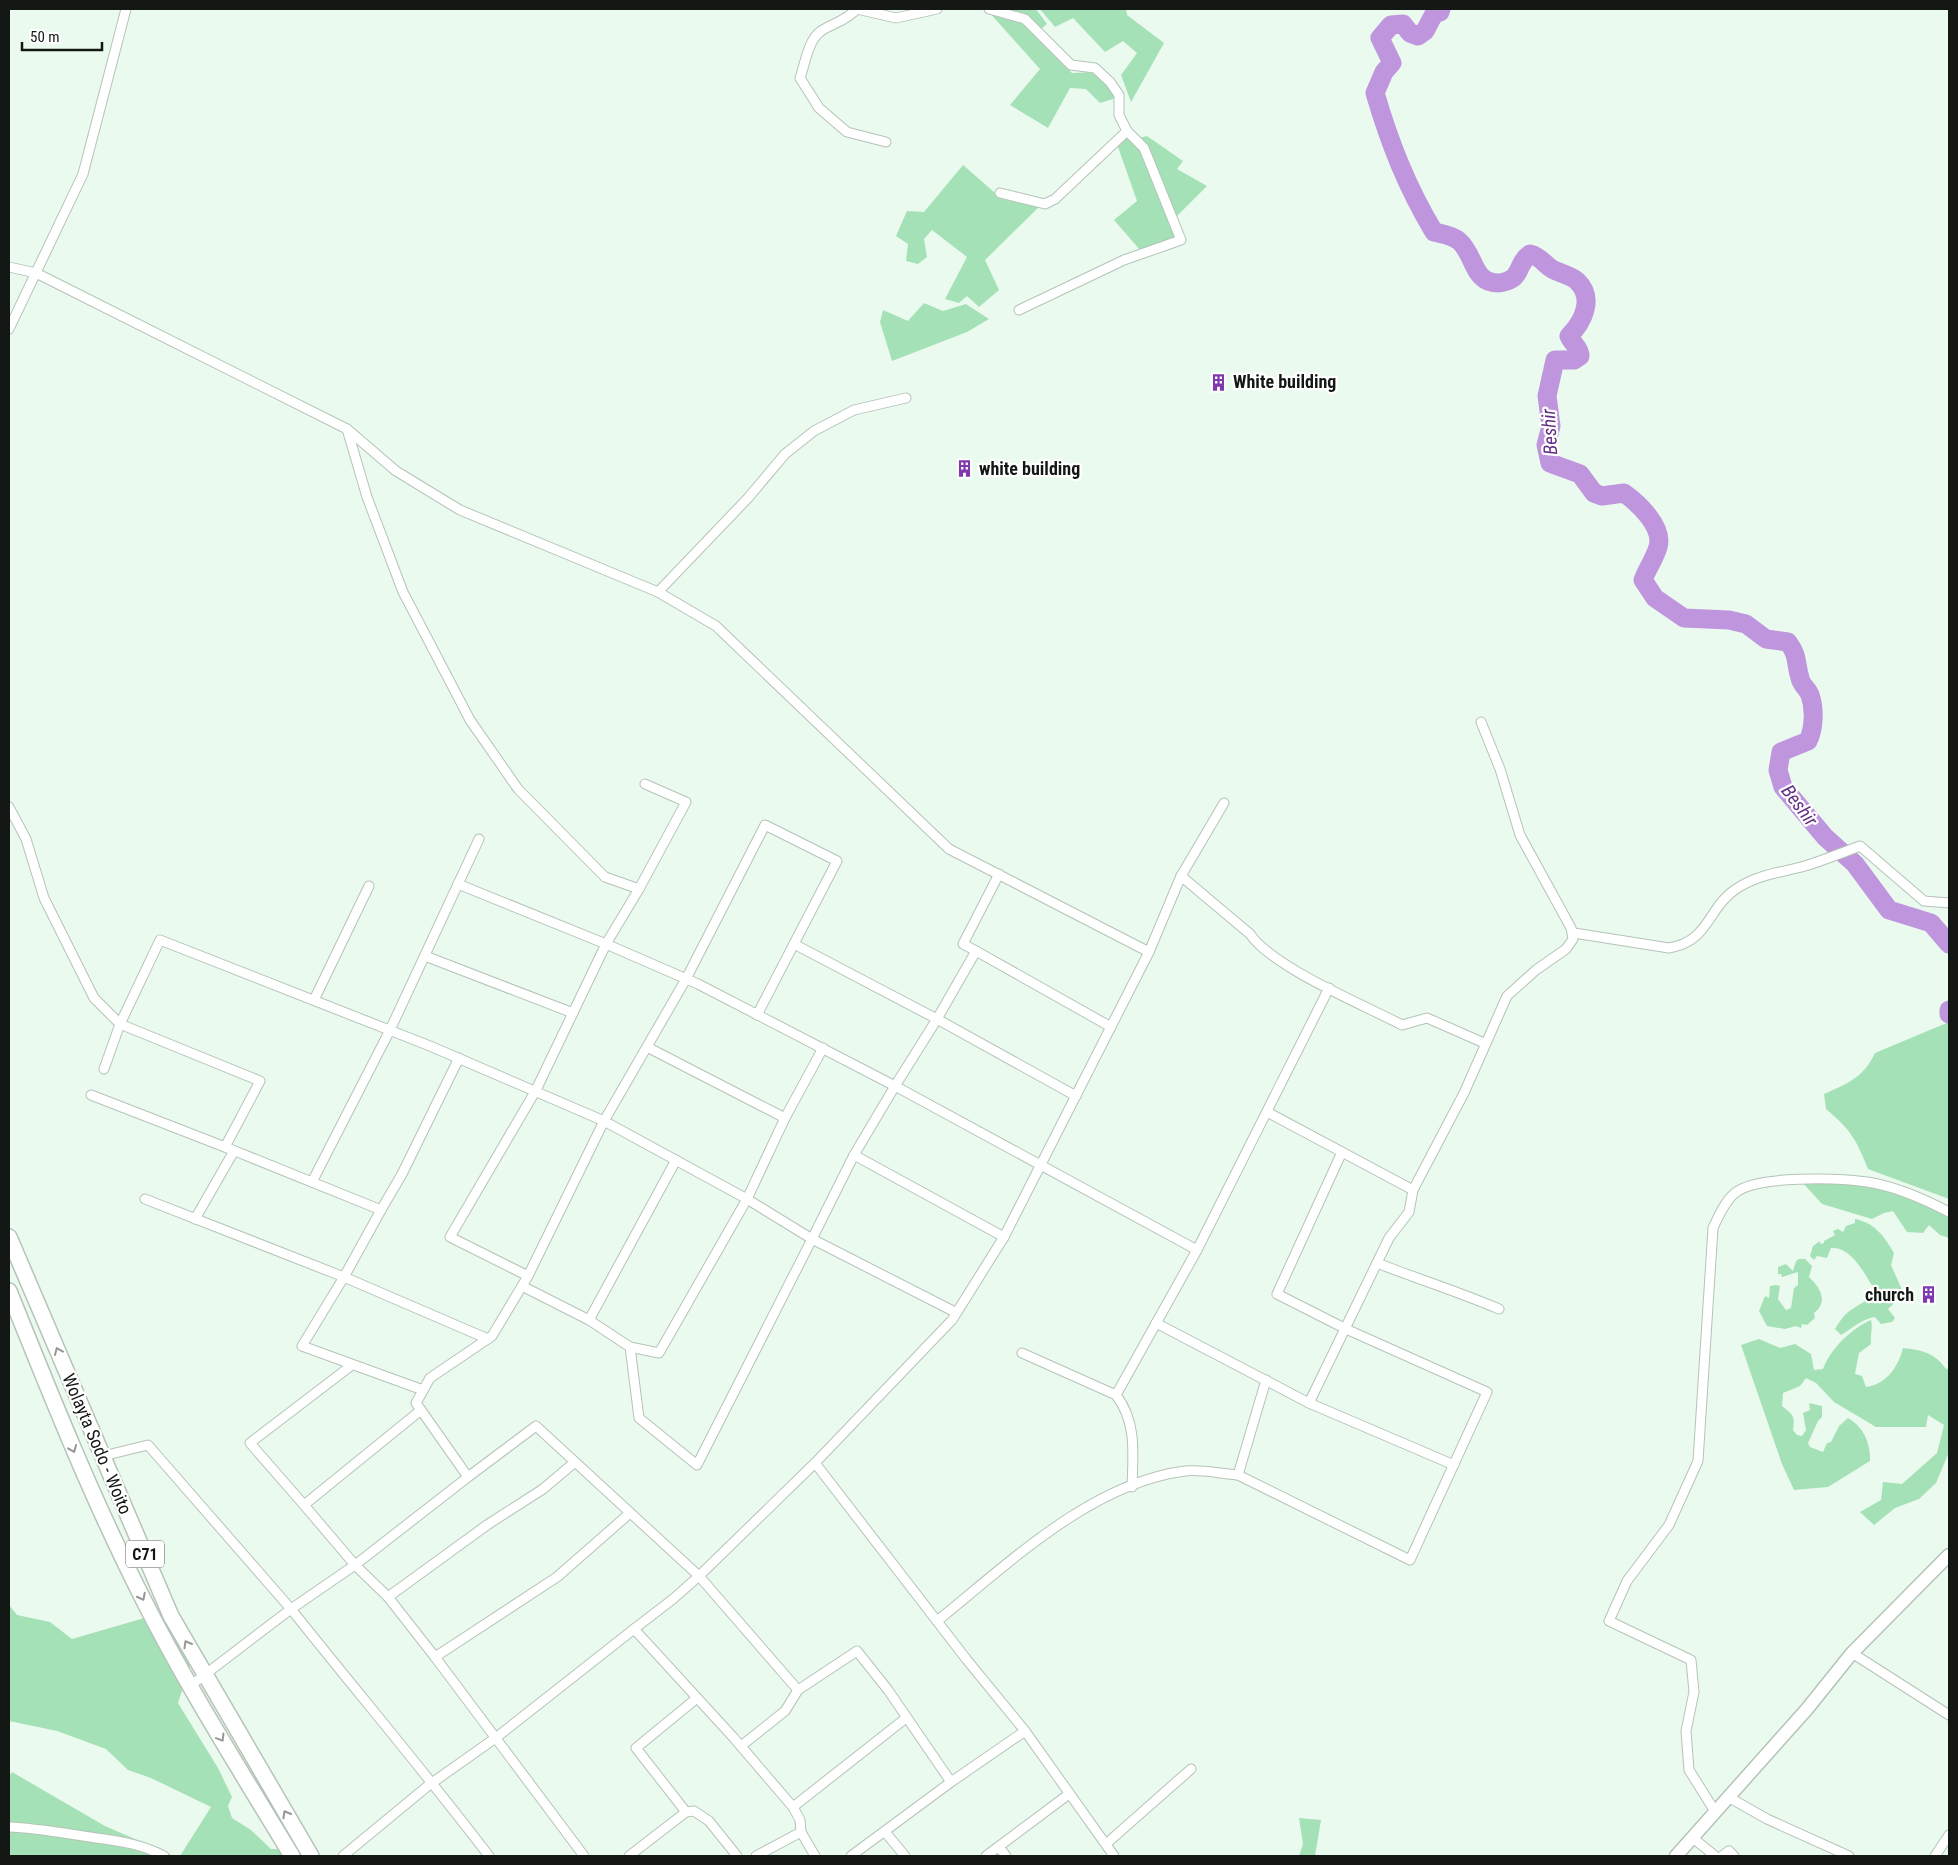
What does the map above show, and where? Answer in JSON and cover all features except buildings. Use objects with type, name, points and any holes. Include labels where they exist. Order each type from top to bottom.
[{"type":"highway","name":"Wolayta Sodo - Woito","points":[[9,1237],[171,1616],[311,1856]]},
{"type":"highway","name":"Wolayta Sodo - Woito","points":[[9,1291],[87,1484],[141,1596],[190,1686],[292,1856]]},
{"type":"highway","points":[[63,1424],[85,1415]]},
{"type":"main road","points":[[1676,1856],[1730,1798],[1852,1653],[1949,1555]]},
{"type":"street","points":[[9,329],[82,174],[126,9]]},
{"type":"street","points":[[886,142],[846,132],[819,108],[800,78],[813,40],[819,32],[846,20],[857,9],[896,18],[937,9]]},
{"type":"street","points":[[989,9],[1025,19],[1070,65],[1095,68],[1110,82],[1118,94],[1119,115],[1127,131],[1144,148],[1181,240],[1124,260],[1019,310]]},
{"type":"street","points":[[1000,193],[1045,204],[1055,199],[1127,131]]},
{"type":"street","points":[[9,267],[36,272],[347,429],[396,471],[460,510],[540,541],[658,592],[716,626],[948,849],[999,874],[1048,902],[1149,952]]},
{"type":"street","points":[[658,592],[748,498],[785,454],[814,431],[854,410],[906,398]]},
{"type":"street","points":[[347,429],[367,497],[403,592],[470,720],[518,789],[605,878],[639,889]]},
{"type":"street","points":[[1309,1402],[1389,1238],[1409,1212],[1413,1190],[1464,1093],[1484,1043],[1505,1005],[1507,996],[1566,949],[1573,940],[1574,933],[1520,835],[1500,770],[1481,722]]},
{"type":"street","points":[[528,1276],[450,1236],[536,1090],[606,944],[639,889],[686,802],[645,784]]},
{"type":"street","points":[[343,1856],[429,1785],[497,1737],[634,1629],[674,1600],[815,1463],[952,1320],[955,1312],[1004,1237],[1149,952],[1181,876],[1224,803]]},
{"type":"street","points":[[9,807],[26,839],[44,898],[94,998],[120,1024],[260,1081],[195,1219]]},
{"type":"street","points":[[468,1477],[416,1403],[430,1378],[492,1336],[528,1276],[604,1121],[686,979],[765,825],[837,861],[757,1014]]},
{"type":"street","points":[[312,1182],[390,1030],[479,839]]},
{"type":"street","points":[[1574,933],[1669,948],[1682,945],[1698,935],[1723,900],[1739,887],[1781,870],[1803,866],[1860,846],[1924,901],[1949,903]]},
{"type":"street","points":[[999,874],[963,944],[1111,1027]]},
{"type":"street","points":[[1181,876],[1250,934],[1257,945],[1269,954],[1329,988],[1402,1026],[1427,1018],[1484,1043]]},
{"type":"street","points":[[458,884],[606,944],[686,979],[757,1014],[895,1086],[1196,1250]]},
{"type":"street","points":[[314,1000],[369,886]]},
{"type":"street","points":[[104,1069],[120,1024],[160,940],[459,1058],[604,1121],[747,1199],[812,1239],[955,1312]]},
{"type":"street","points":[[794,944],[937,1019],[1076,1096]]},
{"type":"street","points":[[630,1347],[639,1418],[697,1465],[854,1155],[976,951]]},
{"type":"street","points":[[424,956],[573,1013]]},
{"type":"street","points":[[1116,1395],[1196,1250],[1329,988]]},
{"type":"street","points":[[647,1047],[785,1118]]},
{"type":"street","points":[[522,1286],[589,1320],[630,1347],[659,1353],[747,1199],[785,1118],[823,1048]]},
{"type":"street","points":[[423,1390],[302,1346],[344,1277],[380,1210],[402,1174],[459,1058]]},
{"type":"street","points":[[90,1094],[380,1210]]},
{"type":"street","points":[[1267,1112],[1413,1190]]},
{"type":"street","points":[[937,1621],[1048,1532],[1102,1499],[1149,1480],[1186,1471],[1238,1475],[1410,1560],[1487,1392],[1346,1329],[1277,1294],[1342,1152]]},
{"type":"street","points":[[854,1155],[1004,1237]]},
{"type":"street","points":[[589,1320],[676,1160]]},
{"type":"street","points":[[1716,1813],[1689,1770],[1686,1731],[1694,1692],[1691,1660],[1609,1621],[1627,1581],[1669,1524],[1698,1462],[1713,1228],[1719,1214],[1735,1192],[1758,1183],[1800,1179],[1868,1182],[1918,1196],[1949,1212]]},
{"type":"street","points":[[145,1199],[344,1277],[488,1339]]},
{"type":"street","points":[[1377,1263],[1429,1283],[1452,1289],[1499,1309]]},
{"type":"street","points":[[1156,1323],[1309,1402],[1454,1465]]},
{"type":"street","points":[[1022,1354],[1116,1395],[1126,1408],[1130,1426],[1134,1451],[1132,1486]]},
{"type":"street","points":[[352,1365],[250,1443],[355,1565],[388,1597],[497,1737],[584,1856]]},
{"type":"street","points":[[1238,1475],[1266,1380]]},
{"type":"street","points":[[304,1504],[421,1410]]},
{"type":"street","points":[[190,1686],[291,1609],[355,1565],[536,1426],[699,1576],[798,1690]]},
{"type":"street","points":[[103,1456],[148,1445],[291,1609],[406,1754],[434,1783],[490,1856]]},
{"type":"street","points":[[388,1597],[487,1525],[543,1489],[575,1462]]},
{"type":"street","points":[[815,1463],[1025,1731],[1114,1856]]},
{"type":"street","points":[[435,1657],[557,1577],[630,1513]]},
{"type":"street","points":[[634,1629],[742,1746],[793,1807],[800,1820],[800,1832],[815,1856]]},
{"type":"street","points":[[742,1746],[785,1711],[798,1690],[857,1651],[888,1690],[952,1782]]},
{"type":"street","points":[[1852,1653],[1949,1715]]},
{"type":"street","points":[[686,1812],[636,1748],[697,1698]]},
{"type":"street","points":[[793,1807],[906,1718]]},
{"type":"street","points":[[851,1856],[1025,1731]]},
{"type":"street","points":[[1106,1844],[1191,1769]]},
{"type":"street","points":[[986,1856],[1069,1794]]},
{"type":"street","points":[[1730,1798],[1767,1819],[1849,1856]]},
{"type":"street","points":[[629,1856],[686,1812],[694,1811],[709,1821],[737,1856]]},
{"type":"street","points":[[9,1827],[40,1828],[128,1842],[149,1848],[164,1856]]},
{"type":"street","points":[[756,1856],[800,1832]]},
{"type":"street","points":[[885,1832],[906,1856]]},
{"type":"street","points":[[1935,1856],[1949,1835]]},
{"type":"street","points":[[1693,1838],[1715,1856]]},
{"type":"street","points":[[999,1847],[1006,1856]]},
{"type":"street","points":[[1722,1856],[1728,1852],[1734,1856]]},
{"type":"green space","points":[[1001,9],[1036,9],[1047,24],[1041,29]]},
{"type":"green space","points":[[1040,9],[1126,9],[1127,15],[1164,43],[1131,102],[1121,75],[1137,53],[1123,41],[1105,52],[1073,18],[1055,27]]},
{"type":"green space","points":[[988,11],[1025,23],[1072,73],[1094,72],[1110,87],[1116,98],[1100,103],[1086,89],[1070,88],[1048,128],[1010,105],[1040,69]]},
{"type":"green space","points":[[1127,135],[1142,149],[1178,238],[1141,251],[1114,220],[1137,201],[1117,144]]},
{"type":"green space","points":[[1147,136],[1183,161],[1177,169],[1207,186],[1176,217],[1139,138]]},
{"type":"green space","points":[[963,165],[1002,199],[1039,207],[985,260],[999,290],[979,307],[967,296],[959,303],[945,299],[967,257],[932,230],[924,239],[927,257],[918,264],[906,261],[908,244],[896,236],[907,211],[924,212]]},
{"type":"green space","points":[[924,303],[943,311],[966,304],[989,319],[967,332],[892,361],[880,322],[883,310],[908,321]]},
{"type":"green space","points":[[1949,1022],[1949,1199],[1868,1169],[1852,1136],[1826,1109],[1824,1094],[1854,1079],[1866,1068],[1875,1053]]},
{"type":"green space","points":[[1803,1183],[1850,1183],[1895,1192],[1949,1214],[1949,1238],[1940,1235],[1929,1225],[1923,1233],[1907,1232],[1893,1211],[1872,1219],[1822,1204]]},
{"type":"green space","points":[[1855,1219],[1873,1227],[1883,1236],[1894,1253],[1891,1265],[1904,1294],[1888,1309],[1895,1318],[1892,1322],[1881,1324],[1875,1317],[1870,1318],[1841,1335],[1835,1329],[1841,1320],[1869,1298],[1874,1289],[1857,1262],[1845,1251],[1831,1248],[1827,1258],[1817,1256],[1814,1260],[1810,1256],[1813,1246],[1820,1241],[1820,1244],[1824,1243],[1824,1241],[1835,1235],[1833,1231],[1838,1229],[1843,1232],[1846,1226],[1855,1223]]},
{"type":"green space","points":[[1805,1259],[1812,1266],[1809,1277],[1817,1285],[1821,1295],[1821,1304],[1814,1313],[1815,1318],[1807,1325],[1802,1324],[1801,1328],[1796,1326],[1785,1329],[1767,1326],[1759,1311],[1765,1296],[1769,1298],[1770,1286],[1780,1286],[1778,1299],[1786,1310],[1791,1308],[1794,1288],[1798,1285],[1798,1272],[1782,1277],[1781,1274],[1778,1274],[1778,1267],[1786,1264],[1793,1271],[1796,1261]]},
{"type":"green space","points":[[1871,1320],[1871,1344],[1859,1353],[1855,1374],[1862,1376],[1866,1387],[1880,1382],[1890,1374],[1898,1362],[1903,1348],[1927,1353],[1937,1359],[1946,1369],[1949,1368],[1949,1452],[1936,1483],[1919,1499],[1895,1508],[1874,1525],[1860,1512],[1881,1500],[1883,1482],[1902,1484],[1937,1453],[1944,1425],[1928,1415],[1926,1427],[1876,1427],[1834,1402],[1816,1383],[1806,1378],[1800,1386],[1783,1393],[1782,1406],[1792,1416],[1794,1421],[1793,1430],[1797,1435],[1802,1436],[1806,1430],[1803,1413],[1810,1410],[1809,1403],[1822,1406],[1822,1417],[1818,1421],[1808,1443],[1810,1447],[1823,1452],[1827,1443],[1831,1442],[1839,1426],[1848,1418],[1858,1426],[1865,1436],[1869,1448],[1870,1461],[1828,1487],[1794,1490],[1782,1464],[1741,1345],[1759,1339],[1780,1348],[1795,1344],[1811,1354],[1814,1370],[1823,1369],[1831,1354],[1842,1340]]},
{"type":"green space","points":[[9,1605],[17,1615],[50,1622],[72,1639],[165,1612],[190,1665],[178,1703],[218,1768],[232,1797],[228,1806],[232,1818],[251,1830],[271,1849],[301,1850],[305,1856],[180,1856],[211,1807],[151,1778],[128,1770],[106,1749],[57,1731],[9,1721]]},
{"type":"green space","points":[[12,1772],[105,1826],[174,1856],[9,1856],[9,1776]]},
{"type":"green space","points":[[1299,1818],[1321,1820],[1315,1856],[1299,1856],[1303,1844]]},
{"type":"waterway","name":"Beshir","points":[[1441,9],[1440,12],[1434,14],[1425,31],[1418,36],[1410,33],[1403,24],[1391,25],[1380,38],[1392,63],[1384,72],[1375,93],[1400,165],[1434,232],[1450,236],[1459,241],[1468,253],[1478,273],[1490,282],[1498,283],[1510,280],[1515,276],[1524,260],[1530,254],[1539,258],[1552,269],[1575,279],[1582,288],[1586,302],[1585,310],[1579,324],[1569,336],[1579,350],[1580,356],[1574,360],[1555,360],[1547,396],[1551,426],[1546,445],[1550,463],[1580,474],[1594,493],[1602,496],[1624,493],[1648,516],[1654,524],[1659,539],[1657,551],[1643,580],[1655,598],[1684,618],[1729,620],[1746,624],[1766,639],[1788,642],[1795,656],[1803,685],[1810,695],[1813,706],[1813,719],[1812,731],[1808,741],[1781,752],[1778,770],[1783,787],[1825,837],[1855,864],[1889,910],[1931,923],[1949,944]]},
{"type":"place","name":"White building","points":[[1219,382]]},
{"type":"place","name":"white building","points":[[965,469]]},
{"type":"place","name":"church","points":[[1928,1295]]}]
